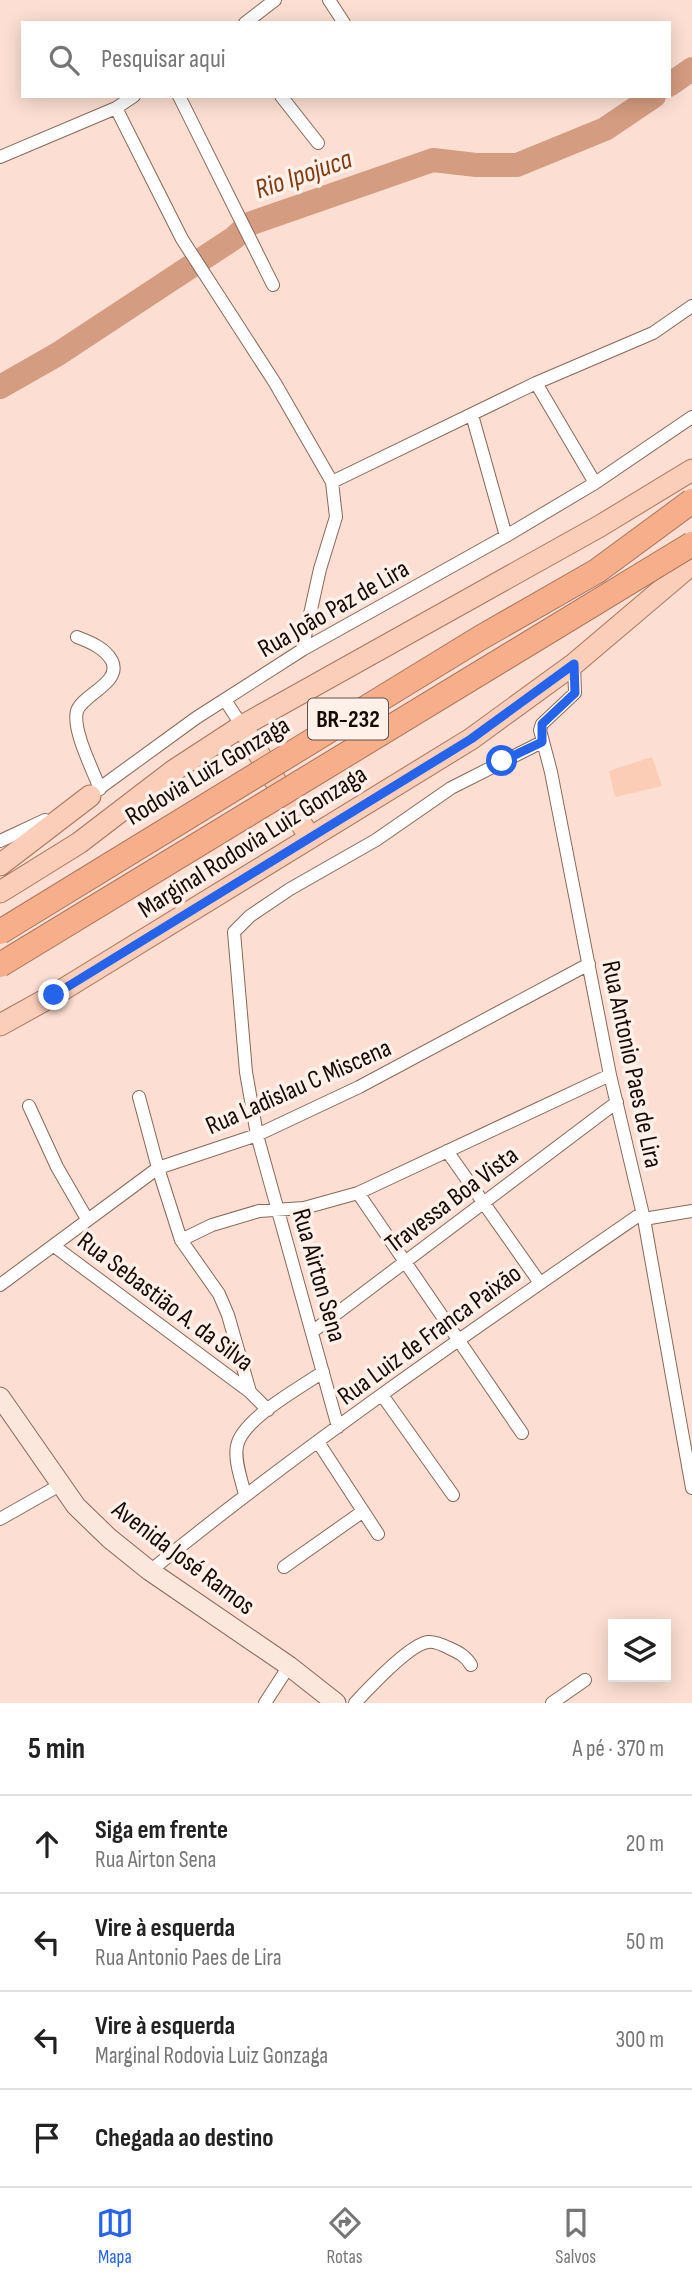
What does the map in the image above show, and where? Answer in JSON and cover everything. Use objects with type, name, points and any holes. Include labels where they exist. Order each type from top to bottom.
[{"type":"highway","name":"Rodovia Luiz Gonzaga","points":[[0,932],[480,638],[597,571],[692,501]]},
{"type":"highway","name":"BR-232","points":[[0,965],[692,544]]},
{"type":"main road","name":"BR-232","points":[[0,892],[79,843],[173,771],[242,726],[600,526],[692,470]]},
{"type":"main road","name":"Marginal Rodovia Luiz Gonzaga","points":[[0,1025],[54,995],[471,739],[574,664],[692,564]]},
{"type":"main road","points":[[242,726],[310,838]]},
{"type":"main road","points":[[0,865],[95,792]]},
{"type":"street","points":[[248,21],[275,0]]},
{"type":"street","points":[[329,0],[343,21]]},
{"type":"street","points":[[0,157],[116,108],[131,98]]},
{"type":"street","points":[[180,98],[273,285]]},
{"type":"street","points":[[283,98],[318,143]]},
{"type":"street","points":[[116,108],[182,239],[275,383],[332,482],[336,517],[320,569],[302,650]]},
{"type":"street","points":[[332,482],[536,383],[653,333],[692,306]]},
{"type":"street","points":[[536,383],[595,483]]},
{"type":"street","points":[[472,415],[506,536]]},
{"type":"street","name":"Rua João Paz de Lira","points":[[0,841],[28,829],[95,792],[154,748],[302,650],[595,483],[692,416]]},
{"type":"street","points":[[77,637],[104,652],[111,658],[113,666],[108,680],[81,704],[76,719],[95,792]]},
{"type":"street","points":[[542,742],[542,724],[575,693],[574,664]]},
{"type":"street","points":[[225,700],[242,726]]},
{"type":"street","name":"Rua Airton Sena","points":[[338,1427],[257,1135],[246,1072],[233,942],[237,927],[290,889],[376,840],[451,788],[542,742]]},
{"type":"street","name":"Rua Antonio Paes de Lira","points":[[542,742],[551,772],[610,1075],[643,1216],[692,1488]]},
{"type":"street","name":"Rua Ladislau C Miscena","points":[[0,1286],[158,1168],[257,1135],[418,1057],[589,964]]},
{"type":"street","points":[[181,1240],[212,1225],[259,1211],[304,1208],[358,1193],[610,1075]]},
{"type":"street","points":[[139,1097],[181,1240],[219,1294],[228,1315],[250,1392]]},
{"type":"street","name":"Travessa Boa Vista","points":[[312,1332],[617,1101]]},
{"type":"street","points":[[29,1107],[57,1167],[87,1219]]},
{"type":"street","points":[[447,1152],[540,1283]]},
{"type":"street","points":[[358,1193],[522,1433]]},
{"type":"street","name":"Rua Luiz de Franca Paixão","points":[[150,1571],[317,1442],[540,1283],[643,1216],[692,1211]]},
{"type":"street","name":"Rua Sebastião A. da Silva","points":[[54,1246],[250,1392],[268,1410]]},
{"type":"street","name":"Rua Luiz de Franca Paixão","points":[[245,1496],[237,1446],[249,1426],[323,1372]]},
{"type":"street","points":[[382,1395],[453,1494]]},
{"type":"street","name":"Avenida José Ramos","points":[[0,1397],[76,1506],[109,1538],[150,1571],[289,1666],[336,1703]]},
{"type":"street","points":[[317,1442],[378,1534]]},
{"type":"street","points":[[0,1519],[60,1485]]},
{"type":"street","points":[[285,1567],[362,1511]]},
{"type":"street","points":[[355,1703],[420,1644],[433,1642],[453,1649],[471,1664]]},
{"type":"street","points":[[265,1703],[289,1666]]},
{"type":"street","points":[[552,1703],[585,1680]]},
{"type":"shaded area","points":[[652,757],[662,786],[615,797],[609,771]]},
{"type":"waterway","name":"Rio Ipojuca","points":[[671,84],[692,69]]},
{"type":"waterway","name":"Rio Ipojuca","points":[[0,387],[58,354],[234,238],[249,224],[433,160],[476,165],[517,165],[605,129],[651,98]]},
{"type":"route","points":[[54,995],[471,739],[574,664],[575,693],[542,724],[542,742],[502,761]]}]
